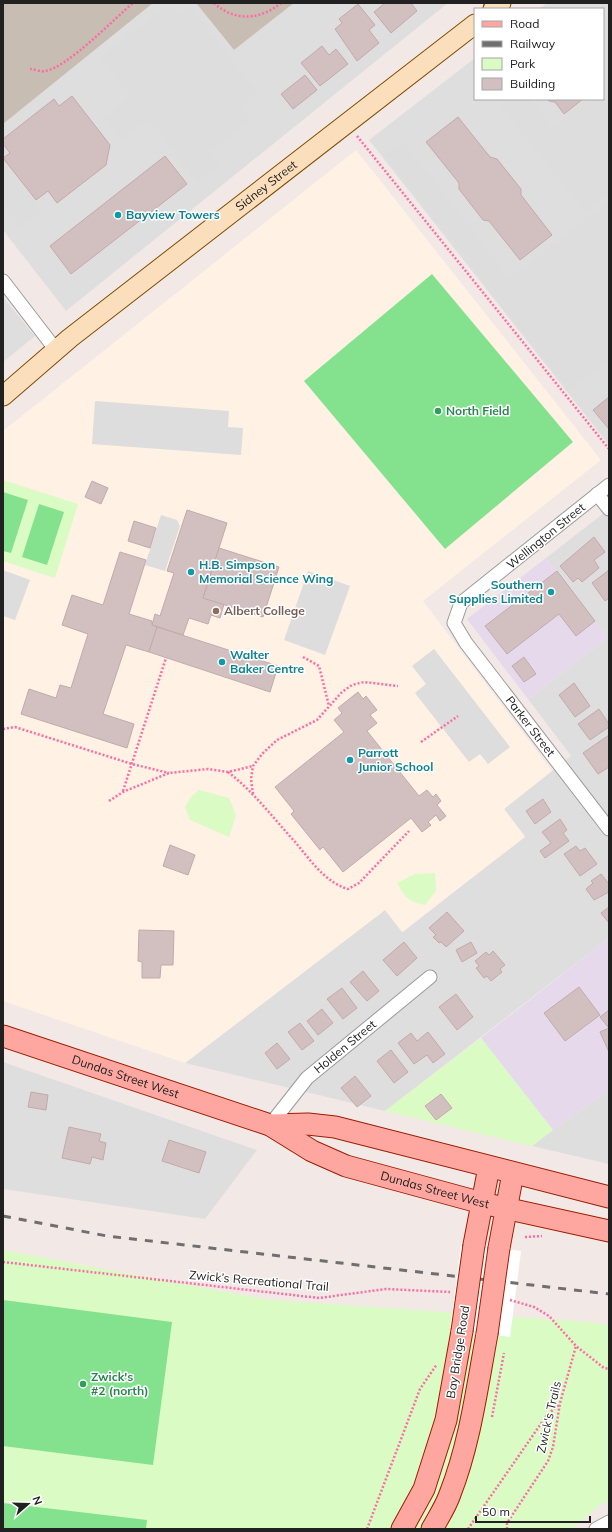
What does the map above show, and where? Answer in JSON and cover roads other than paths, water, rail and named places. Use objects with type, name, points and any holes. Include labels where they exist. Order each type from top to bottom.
[{"type":"main road","name":"Sidney Street","points":[[3,396],[56,350],[474,25]]},
{"type":"main road","name":"Dundas Street West","points":[[3,1036],[270,1125],[312,1151],[346,1166],[482,1203],[507,1207],[609,1231]]},
{"type":"main road","name":"Dundas Street West","points":[[270,1125],[308,1124],[335,1127],[513,1174],[609,1197]]},
{"type":"main road","name":"Bay Bridge Road","points":[[402,1529],[424,1489],[446,1420],[462,1330],[474,1245],[489,1167]]},
{"type":"main road","name":"Bay Bridge Road","points":[[432,1529],[450,1496],[462,1462],[471,1423],[487,1334],[499,1248],[513,1174]]},
{"type":"street","points":[[3,281],[56,350]]},
{"type":"street","name":"Wellington Street","points":[[454,623],[461,603],[609,485]]},
{"type":"street","points":[[597,494],[609,509]]},
{"type":"street","name":"Parker Street","points":[[454,623],[466,643],[609,829]]},
{"type":"street","name":"Holden Street","points":[[270,1125],[307,1078],[430,977]]},
{"type":"street","points":[[596,1529],[609,1522]]},
{"type":"railway","points":[[3,1216],[107,1236],[609,1294]]},
{"type":"place","name":"Bayview Towers","points":[[118,215]]},
{"type":"place","name":"North Field","points":[[438,411]]},
{"type":"place","name":"H.B. Simpson Memorial Science Wing","points":[[191,572]]},
{"type":"place","name":"Southern Supplies Limited","points":[[551,592]]},
{"type":"place","name":"Albert College","points":[[216,611]]},
{"type":"place","name":"Walter Baker Centre","points":[[222,662]]},
{"type":"place","name":"Parrott Junior School","points":[[350,760]]},
{"type":"place","name":"Zwick's #2 (north)","points":[[83,1384]]}]
